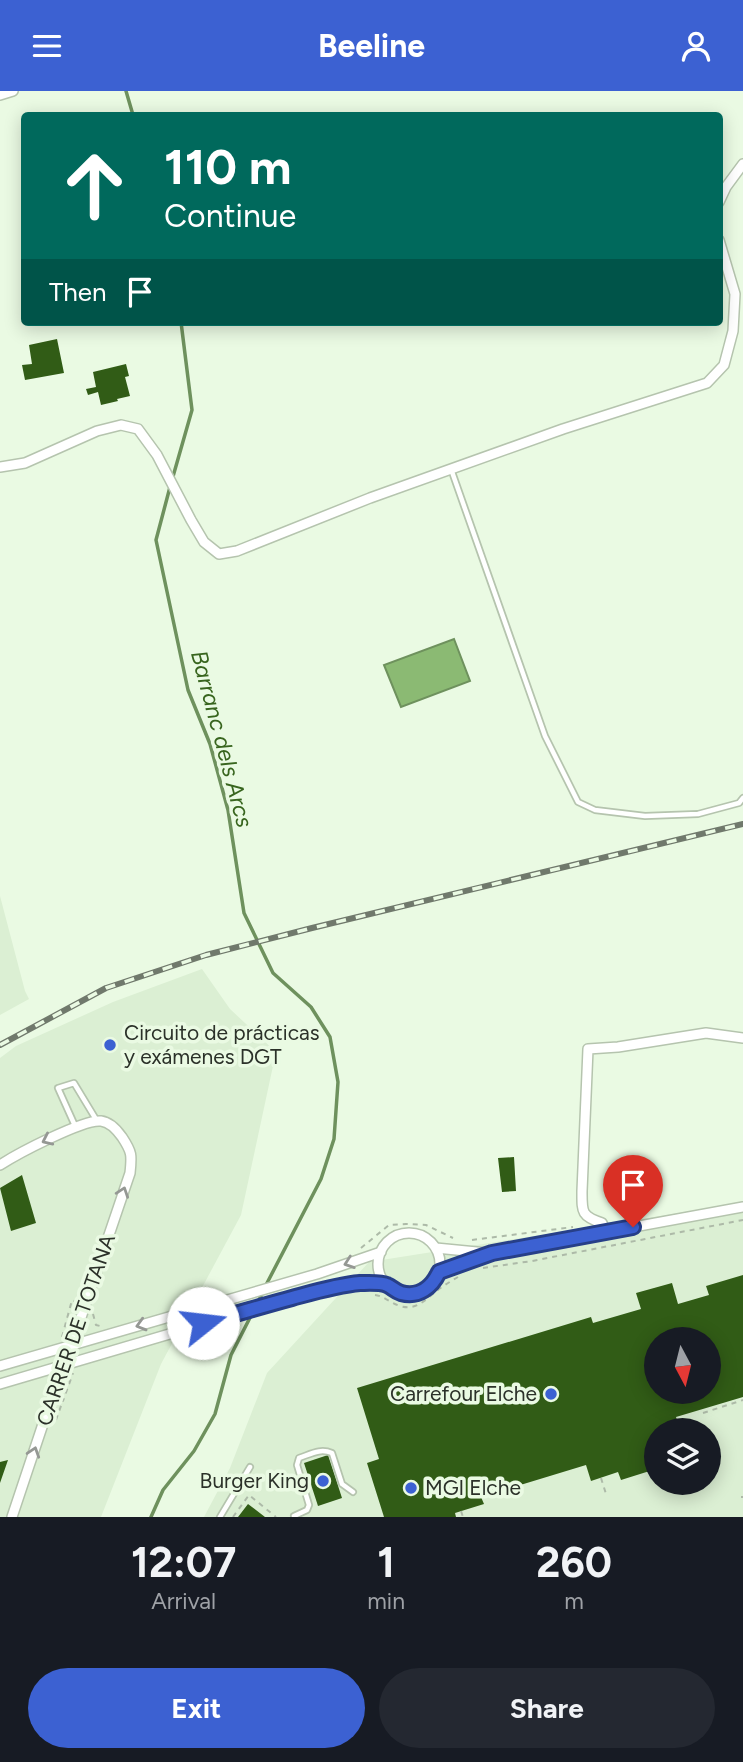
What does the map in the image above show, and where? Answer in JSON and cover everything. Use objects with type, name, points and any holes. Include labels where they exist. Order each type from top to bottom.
[{"type":"street","points":[[0,95],[13,91]]},
{"type":"street","points":[[723,193],[743,164]]},
{"type":"street","points":[[0,467],[25,463],[97,431],[121,425],[138,429],[157,454],[204,542],[219,554],[237,551],[451,469],[563,429],[707,383],[724,365],[733,331],[734,294],[723,254]]},
{"type":"street","points":[[733,324],[743,318]]},
{"type":"street","points":[[606,1232],[602,1223],[587,1218],[582,1211],[588,1049],[706,1033],[743,1038]]},
{"type":"street","name":"CARRER DE TOTANA","points":[[12,1517],[60,1366],[72,1344],[130,1173],[132,1157],[117,1129],[102,1121],[98,1122]]},
{"type":"street","points":[[0,1165],[76,1128],[98,1122]]},
{"type":"street","points":[[439,1272],[473,1256],[743,1207]]},
{"type":"street","points":[[412,1233],[422,1235],[436,1248],[439,1272],[429,1287],[421,1292],[403,1294],[386,1284],[379,1269],[381,1252],[393,1237],[412,1233]]},
{"type":"street","points":[[436,1248],[473,1256]]},
{"type":"street","points":[[0,1366],[317,1274],[381,1252]]},
{"type":"street","points":[[0,1384],[312,1292],[360,1283],[386,1284]]},
{"type":"lane","points":[[451,469],[545,736],[578,802],[595,810],[645,816],[698,814],[739,803],[743,798]]},
{"type":"lane","points":[[76,1128],[58,1088],[74,1083],[98,1122]]},
{"type":"lane","points":[[294,1516],[307,1510],[309,1505],[297,1465],[299,1458],[324,1450],[332,1453],[342,1484],[353,1492]]},
{"type":"lane","points":[[220,1517],[250,1467]]},
{"type":"path","points":[[464,1240],[472,1240],[475,1270],[743,1220]]},
{"type":"path","points":[[360,1248],[389,1225],[426,1225],[457,1240]]},
{"type":"path","points":[[373,1294],[402,1307],[413,1307],[422,1304],[441,1287],[465,1273]]},
{"type":"path","points":[[61,1338],[72,1300],[93,1308],[96,1325],[102,1327]]},
{"type":"path","points":[[52,1398],[63,1401],[74,1371]]},
{"type":"path","points":[[703,1413],[743,1400]]},
{"type":"path","points":[[601,1478],[606,1494]]},
{"type":"path","points":[[233,1517],[249,1495],[276,1517]]},
{"type":"path","points":[[461,1511],[463,1517]]},
{"type":"shaded area","points":[[454,639],[470,681],[401,707],[384,665]]},
{"type":"shaded area","points":[[0,896],[29,999],[0,1015]]},
{"type":"shaded area","points":[[202,969],[230,1009],[276,1052],[241,1215],[161,1364],[101,1517],[0,1517],[0,1058],[16,1046],[113,1002]]},
{"type":"shaded area","points":[[743,1203],[743,1517],[204,1517],[230,1468],[267,1373],[369,1262]]},
{"type":"building","points":[[57,339],[64,373],[25,380],[22,365],[32,364],[29,345]]},
{"type":"building","points":[[126,364],[129,376],[125,377],[130,396],[101,405],[98,392],[88,395],[86,389],[96,387],[93,372]]},
{"type":"building","points":[[514,1157],[516,1191],[502,1192],[498,1158]]},
{"type":"building","points":[[22,1175],[36,1223],[11,1231],[0,1188]]},
{"type":"building","name":"Carrefour Elche","points":[[743,1275],[743,1397],[721,1404],[721,1327],[644,1327],[644,1404],[720,1404],[676,1418],[644,1418],[644,1473],[621,1480],[618,1472],[591,1481],[586,1465],[481,1497],[484,1504],[455,1513],[456,1517],[384,1517],[367,1463],[379,1459],[357,1388],[591,1317],[593,1323],[641,1309],[636,1293],[672,1283],[678,1304],[709,1295],[706,1286]]},
{"type":"building","name":"Burger King","points":[[328,1455],[342,1498],[318,1506],[304,1463]]},
{"type":"building","points":[[8,1460],[0,1483],[0,1462]]},
{"type":"building","points":[[248,1504],[265,1517],[238,1517]]},
{"type":"waterway","name":"Barranc dels Arcs","points":[[126,91],[132,112]]},
{"type":"waterway","name":"Barranc dels Arcs","points":[[172,480],[192,410],[182,326]]},
{"type":"waterway","name":"Barranc dels Arcs","points":[[170,487],[156,540],[188,690],[210,744],[228,810],[244,913],[273,973],[311,1007],[330,1037],[338,1082],[334,1139],[321,1179],[266,1285]]},
{"type":"waterway","name":"Barranc dels Arcs","points":[[151,1517],[163,1490],[194,1451],[215,1414],[231,1355],[263,1292]]},
{"type":"railway","points":[[0,1045],[106,988],[206,955],[743,824]]},
{"type":"place","name":"Circuito de prácticas y exámenes DGT","points":[[110,1045]]},
{"type":"place","name":"Carrefour Elche","points":[[551,1394]]},
{"type":"place","name":"Burger King","points":[[323,1481]]},
{"type":"place","name":"MGI Elche","points":[[411,1488]]},
{"type":"route","points":[[203,1323],[312,1292],[360,1283],[386,1284],[403,1294],[421,1292],[429,1287],[439,1272],[492,1253],[633,1227]]}]
